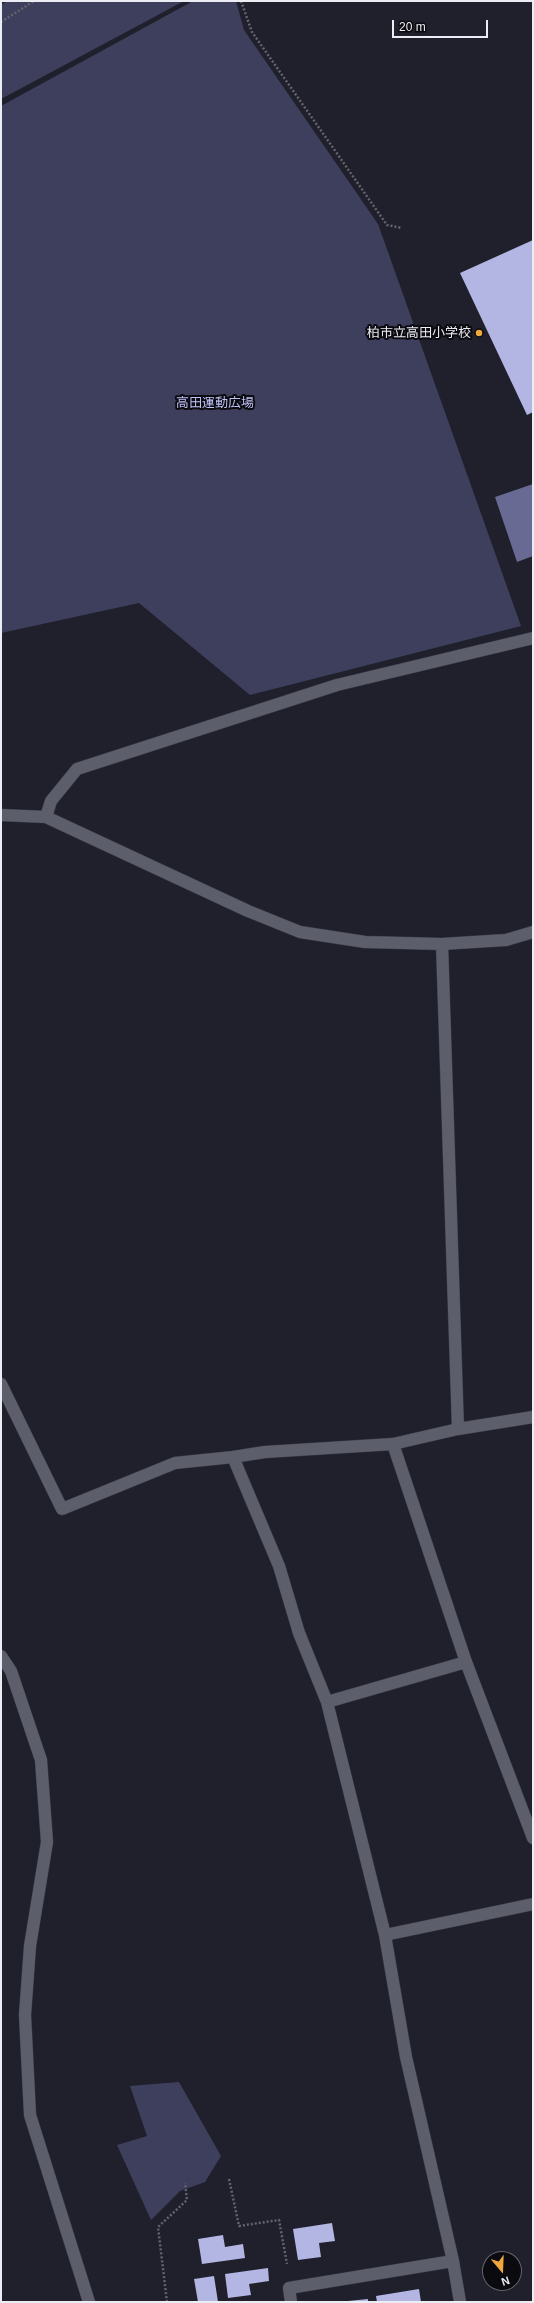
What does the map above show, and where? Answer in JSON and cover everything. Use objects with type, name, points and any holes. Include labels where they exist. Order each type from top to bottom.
[{"type":"street","points":[[46,817],[51,801],[77,769],[337,686],[533,638]]},
{"type":"street","points":[[1,815],[46,817],[248,911],[300,932],[365,942],[442,944],[506,940],[533,932]]},
{"type":"street","points":[[442,944],[458,1429]]},
{"type":"street","points":[[1,1384],[62,1509],[175,1462],[233,1457],[265,1452],[393,1444],[458,1429],[533,1416]]},
{"type":"street","points":[[393,1444],[466,1662],[533,1838]]},
{"type":"street","points":[[233,1457],[279,1566],[299,1633],[327,1702],[385,1935],[406,2057],[453,2261],[460,2302]]},
{"type":"street","points":[[1,1656],[11,1672],[41,1760],[47,1842],[30,1946],[25,2015],[30,2115],[89,2302]]},
{"type":"street","points":[[327,1702],[466,1662]]},
{"type":"street","points":[[385,1935],[533,1904]]},
{"type":"street","points":[[291,2302],[289,2288],[453,2261]]},
{"type":"path","points":[[1,22],[34,1]]},
{"type":"path","points":[[241,1],[252,32],[387,225],[402,228]]},
{"type":"path","points":[[229,2179],[239,2226],[279,2220],[287,2264]]},
{"type":"path","points":[[167,2302],[158,2227],[186,2200],[185,2183]]},
{"type":"green space","points":[[7,1],[184,1],[1,99],[1,5]]},
{"type":"green space","name":"高田運動広場","points":[[193,1],[236,1],[244,30],[378,224],[521,626],[250,695],[139,603],[1,633],[1,106]]},
{"type":"green space","points":[[179,2082],[221,2156],[205,2182],[180,2191],[151,2220],[117,2145],[147,2136],[130,2086]]},
{"type":"shaded area","points":[[533,484],[533,556],[517,562],[495,497]]},
{"type":"building","points":[[533,240],[533,412],[527,415],[460,273]]},
{"type":"building","points":[[332,2223],[335,2241],[319,2243],[321,2257],[298,2260],[293,2229]]},
{"type":"building","points":[[223,2235],[225,2247],[243,2244],[245,2258],[202,2264],[198,2239]]},
{"type":"building","points":[[268,2268],[269,2281],[249,2284],[251,2295],[228,2298],[225,2274]]},
{"type":"building","points":[[214,2276],[218,2302],[198,2302],[194,2279]]},
{"type":"building","points":[[419,2289],[421,2302],[377,2302],[376,2296]]},
{"type":"building","points":[[368,2299],[368,2302],[348,2302],[348,2301]]},
{"type":"place","name":"柏市立高田小学校","points":[[479,333]]}]
